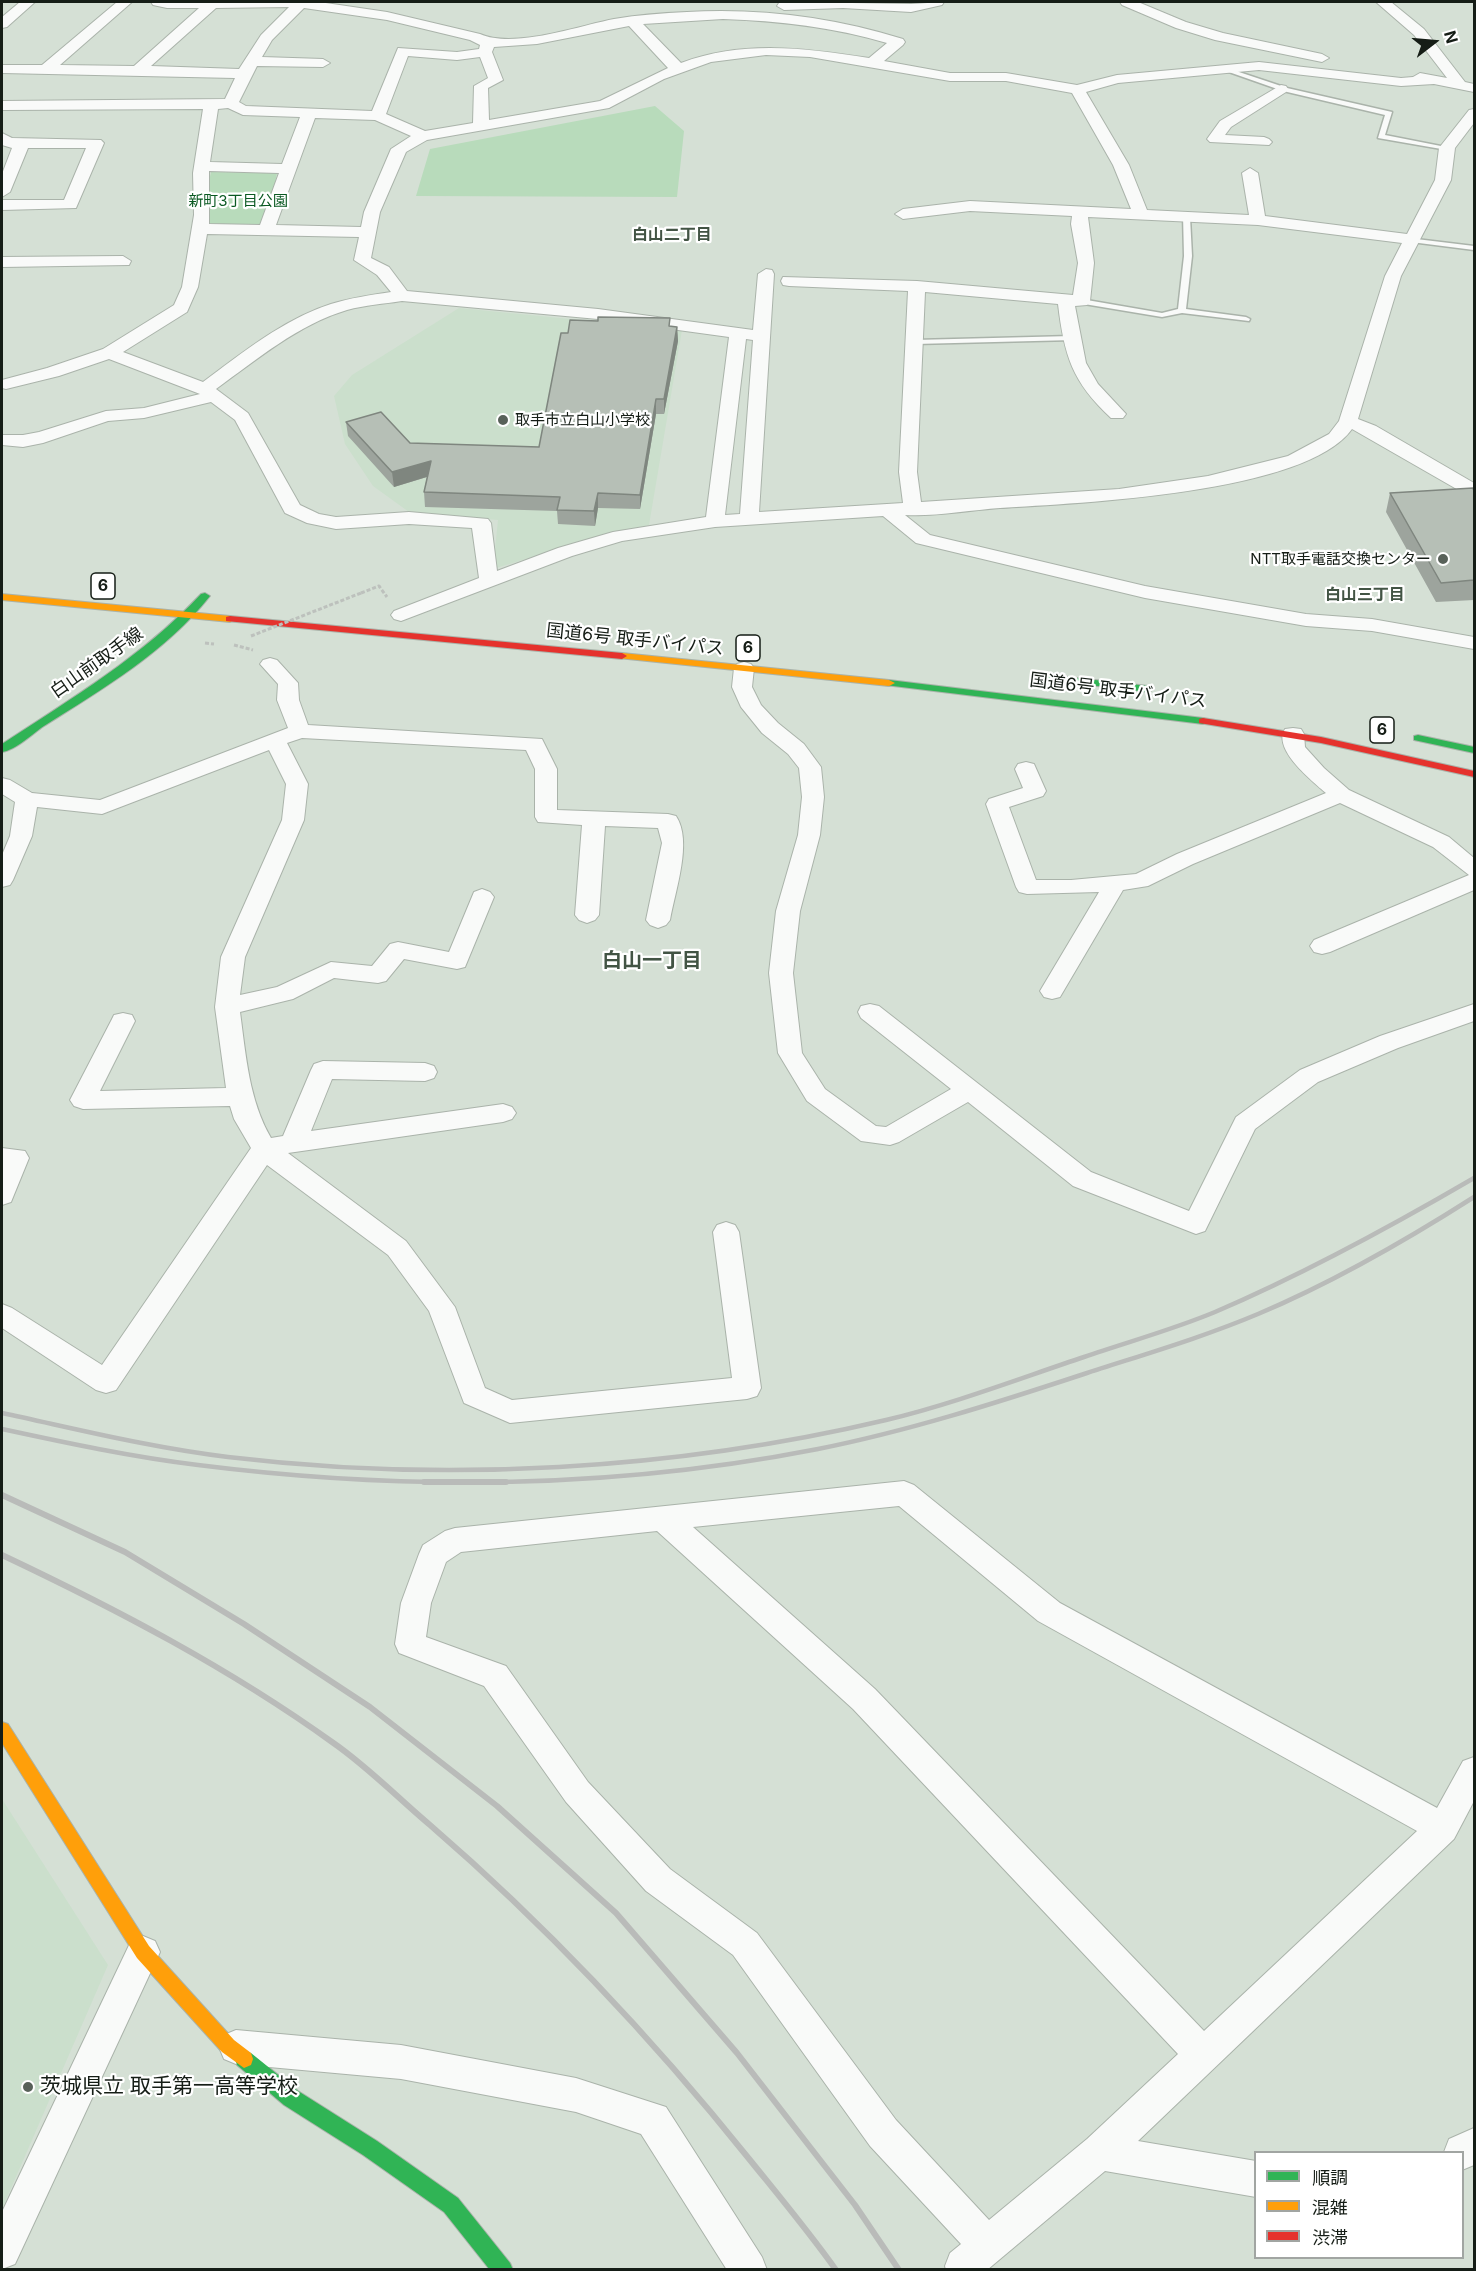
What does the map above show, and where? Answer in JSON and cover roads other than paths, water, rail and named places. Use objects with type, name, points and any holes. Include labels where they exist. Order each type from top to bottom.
[{"type":"main road","name":"白山前取手線","points":[[2,749],[137,658],[210,597],[182,594]]},
{"type":"main road","name":"国道6号 取手バイパス","points":[[2,597],[1091,705],[1293,734],[1474,774]]},
{"type":"main road","points":[[395,611],[435,618]]},
{"type":"main road","name":"国道6号 取手バイパス","points":[[1040,676],[1164,692]]},
{"type":"main road","name":"6","points":[[1404,735],[1474,750]]},
{"type":"main road","points":[[2,1729],[143,1952],[228,2046],[291,2098],[370,2148],[451,2205],[503,2270]]},
{"type":"street","points":[[2,24],[28,2]]},
{"type":"street","points":[[45,70],[125,2]]},
{"type":"street","points":[[158,2],[211,5],[301,3],[387,16],[475,38],[486,47],[496,80],[481,86],[481,124]]},
{"type":"street","points":[[378,116],[403,51],[457,56],[486,47],[633,22],[685,16],[804,5],[911,8],[937,2]]},
{"type":"street","points":[[1127,2],[1181,25],[1220,37],[1468,87]]},
{"type":"street","points":[[1383,2],[1419,32],[1468,87]]},
{"type":"street","points":[[231,104],[248,68],[266,38],[301,3]]},
{"type":"street","points":[[138,70],[211,5]]},
{"type":"street","points":[[685,16],[765,18],[837,24],[898,42],[872,63]]},
{"type":"street","points":[[633,22],[678,69]]},
{"type":"street","points":[[402,296],[383,271],[362,260],[366,232],[399,149],[423,136],[481,124],[604,105],[659,76],[708,58],[766,51],[810,53],[950,77],[1006,77],[1077,90],[1117,79],[1189,70],[1228,70],[1259,66],[1401,82],[1434,80]]},
{"type":"street","points":[[2,69],[248,68],[323,63]]},
{"type":"street","points":[[1264,142],[1215,139],[1225,123],[1281,89]]},
{"type":"street","points":[[1077,90],[1121,165],[1141,215]]},
{"type":"street","points":[[57,121],[148,104]]},
{"type":"street","points":[[6,384],[53,372],[109,353],[181,308],[190,287],[202,214],[202,166],[211,104]]},
{"type":"street","points":[[2,106],[231,104],[243,110],[378,116],[423,136]]},
{"type":"street","points":[[395,611],[489,582],[565,552],[620,536],[714,521],[1119,495],[1218,480],[1295,460],[1336,438],[1348,421],[1393,276],[1443,180],[1448,148],[1474,112]]},
{"type":"street","points":[[266,230],[309,113]]},
{"type":"street","points":[[2,132],[96,143],[70,205],[2,205]]},
{"type":"street","points":[[2,138],[8,143],[23,135]]},
{"type":"street","points":[[2,192],[23,135]]},
{"type":"street","points":[[202,166],[288,169]]},
{"type":"street","points":[[1250,173],[1258,220]]},
{"type":"street","points":[[903,214],[970,206],[1258,220],[1349,230],[1411,240]]},
{"type":"street","points":[[1080,213],[1079,224],[1086,263],[1074,301],[1071,338],[1077,365],[1089,386],[1117,414]]},
{"type":"street","points":[[199,229],[366,232]]},
{"type":"street","points":[[2,262],[123,261]]},
{"type":"street","points":[[749,519],[766,274]]},
{"type":"street","points":[[789,281],[917,286],[1074,301]]},
{"type":"street","points":[[913,510],[908,472],[917,286]]},
{"type":"street","points":[[2,440],[23,441],[43,437],[106,416],[144,412],[209,392],[266,345],[326,312],[348,304],[402,296],[598,314],[763,336]]},
{"type":"street","points":[[714,521],[738,332]]},
{"type":"street","points":[[109,353],[209,392],[242,417],[292,509],[314,519],[336,523],[409,518],[481,523],[489,582]]},
{"type":"street","points":[[1348,421],[1380,436],[1474,491]]},
{"type":"street","points":[[889,511],[923,538],[1145,592],[1306,620],[1372,625],[1474,643]]},
{"type":"street","points":[[265,657],[288,683],[288,700],[300,731]]},
{"type":"street","points":[[744,669],[742,687],[752,707],[810,767],[813,797],[809,835],[788,911],[781,973],[790,1053],[816,1095],[870,1134],[890,1136],[969,1090]]},
{"type":"street","points":[[2,785],[27,799],[102,807],[300,731],[534,744],[546,769],[546,817],[668,821],[673,843],[658,920]]},
{"type":"street","points":[[1293,734],[1294,748],[1316,773],[1341,795],[1440,842],[1474,869]]},
{"type":"street","points":[[276,742],[297,784],[293,820],[233,957],[227,1007],[240,1097],[247,1119],[264,1149],[397,1248],[441,1307],[474,1395],[510,1412],[747,1388],[726,1232]]},
{"type":"street","points":[[1026,770],[1035,791],[997,804],[1027,887],[1071,887],[1140,881],[1185,859],[1341,795]]},
{"type":"street","points":[[2,880],[21,836],[27,799]]},
{"type":"street","points":[[587,915],[594,818]]},
{"type":"street","points":[[1322,946],[1474,881]]},
{"type":"street","points":[[1052,991],[1116,883]]},
{"type":"street","points":[[227,1007],[284,993],[331,970],[378,975],[398,950],[457,961],[482,897]]},
{"type":"street","points":[[870,1012],[1082,1179],[1196,1224],[1245,1123],[1309,1076],[1389,1042],[1474,1012]]},
{"type":"street","points":[[123,1021],[83,1100],[240,1097]]},
{"type":"street","points":[[293,1143],[323,1070],[425,1072]]},
{"type":"street","points":[[2,1315],[106,1382],[264,1149],[503,1113]]},
{"type":"street","points":[[2,1157],[16,1158],[2,1195]]},
{"type":"street","points":[[1443,1828],[1049,1612],[904,1493],[455,1540],[434,1554],[416,1603],[410,1644],[495,1676],[577,1792],[658,1880],[745,1944],[975,2255],[1100,2152],[1443,1828],[1474,1771]]},
{"type":"street","points":[[663,1518],[864,1699],[1203,2055]]},
{"type":"street","points":[[2,2252],[143,1952]]},
{"type":"street","points":[[228,2046],[401,2062],[576,2095],[653,2120],[749,2270]]},
{"type":"street","points":[[1100,2152],[1254,2179]]},
{"type":"lane","points":[[1228,70],[1281,89],[1389,114],[1381,136],[1448,148]]},
{"type":"lane","points":[[1182,311],[1188,256],[1186,217]]},
{"type":"lane","points":[[1411,240],[1474,248]]},
{"type":"lane","points":[[1074,301],[1162,315],[1182,311],[1246,319]]},
{"type":"lane","points":[[915,342],[1071,338]]},
{"type":"railway","points":[[2,1413],[171,1449],[310,1465],[475,1470],[642,1461],[725,1451],[806,1437],[911,1414],[1182,1325],[1314,1266],[1474,1178]]},
{"type":"railway","points":[[431,1482],[509,1482],[664,1472],[818,1449],[952,1416],[1171,1346],[1258,1314],[1342,1275],[1474,1197]]},
{"type":"railway","points":[[2,1429],[173,1462],[275,1473],[431,1482]]},
{"type":"railway","points":[[424,1482],[431,1482]]},
{"type":"railway","points":[[2,1495],[125,1552],[244,1624],[370,1707],[497,1806],[616,1913],[737,2053],[855,2205],[899,2270]]},
{"type":"railway","points":[[2,1555],[129,1618],[253,1689],[345,1751],[370,1772],[516,1903],[598,1985],[713,2115],[794,2214],[836,2270]]},
{"type":"place","name":"取手市立白山小学校","points":[[503,420]]},
{"type":"place","name":"NTT取手電話交換センター","points":[[1443,559]]},
{"type":"place","name":"茨城県立 取手第一高等学校","points":[[28,2087]]},
{"type":"district","name":"白山二丁目","points":[[672,235]]},
{"type":"district","name":"白山三丁目","points":[[1365,595]]},
{"type":"district","name":"白山一丁目","points":[[652,961]]},
{"type":"park label","name":"新町3丁目公園","points":[[238,201]]}]
